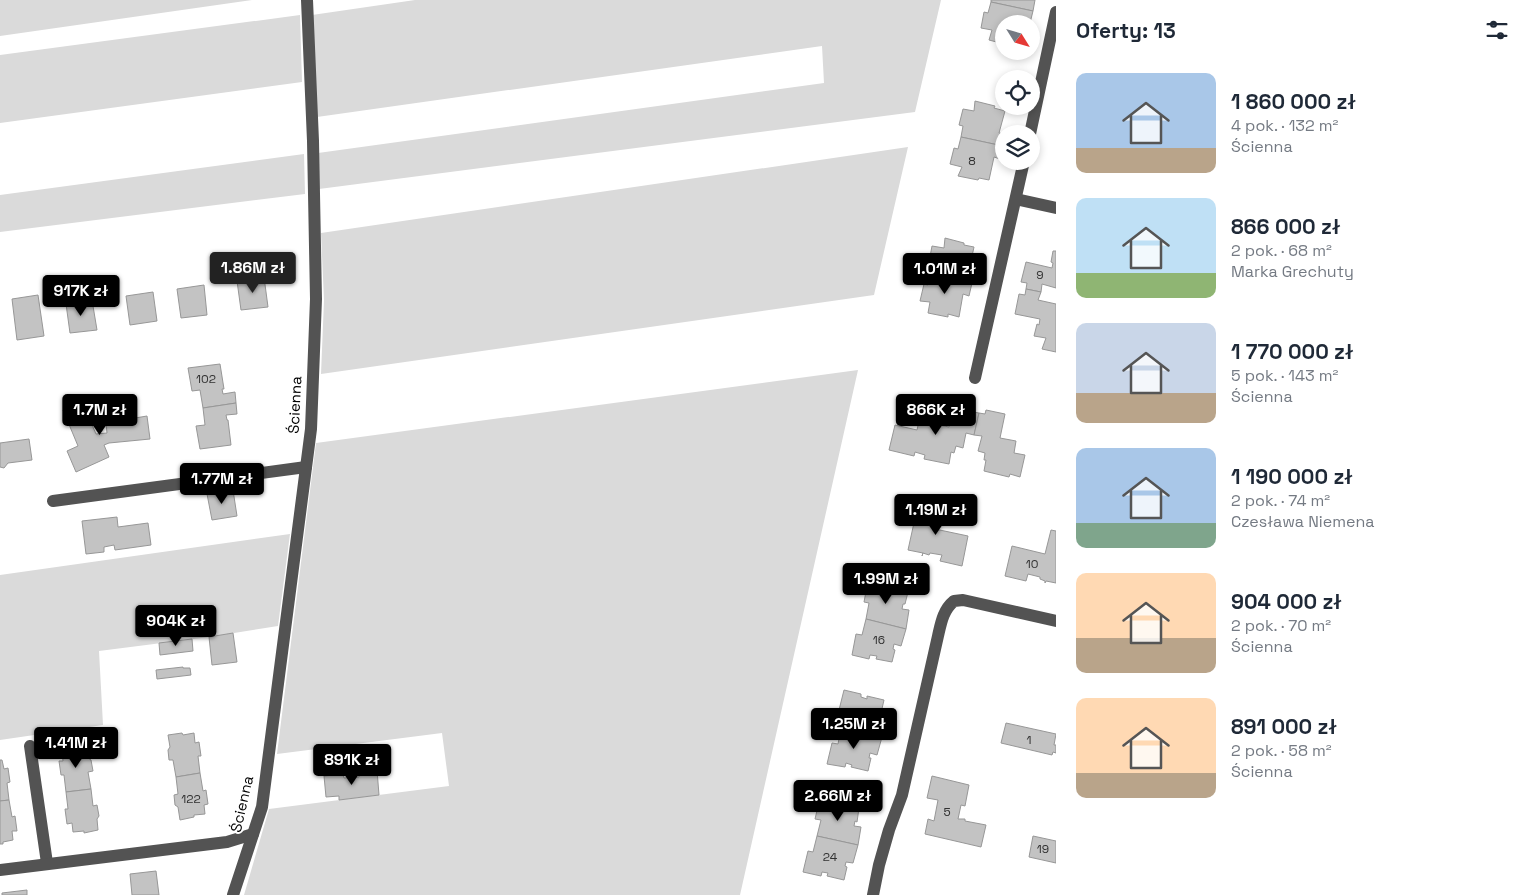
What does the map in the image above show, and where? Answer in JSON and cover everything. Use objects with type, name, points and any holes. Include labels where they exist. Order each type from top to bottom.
[{"type":"street","name":"Ścienna","points":[[233,895],[262,807],[311,429],[316,299],[313,141],[307,0]]},
{"type":"street","points":[[1032,125],[1056,12]]},
{"type":"street","points":[[975,378],[1022,170]]},
{"type":"street","points":[[1016,199],[1056,208]]},
{"type":"street","points":[[53,501],[306,467]]},
{"type":"street","points":[[873,895],[889,830],[902,795],[938,636],[943,616],[948,606],[954,601],[963,600],[1056,621]]},
{"type":"street","points":[[30,746],[47,864]]},
{"type":"street","points":[[0,870],[228,842],[253,834]]},
{"type":"shaded area","points":[[0,0],[252,0],[0,36]]},
{"type":"shaded area","points":[[415,0],[941,0],[915,112],[319,189],[318,153],[824,83],[822,46],[317,117],[312,15]]},
{"type":"shaded area","points":[[300,15],[302,82],[0,123],[0,55]]},
{"type":"shaded area","points":[[908,147],[874,295],[321,374],[324,300],[321,233]]},
{"type":"shaded area","points":[[304,154],[305,194],[0,232],[0,195]]},
{"type":"shaded area","points":[[858,370],[740,895],[244,895],[269,809],[449,786],[442,733],[277,754],[316,443]]},
{"type":"shaded area","points":[[290,534],[278,626],[99,651],[103,725],[0,740],[0,575]]},
{"type":"building","points":[[991,0],[1035,0],[1033,11],[991,2]]},
{"type":"building","points":[[991,2],[1033,11],[1032,15],[995,15],[995,42],[989,40],[992,30],[981,28],[984,12],[988,13]]},
{"type":"building","points":[[975,101],[995,106],[995,115],[1004,115],[1001,125],[995,125],[995,144],[961,137],[963,126],[959,125],[963,109],[974,111]]},
{"type":"building","points":[[961,137],[995,144],[995,157],[989,180],[958,176],[962,167],[950,164],[954,148],[958,149]]},
{"type":"building","points":[[945,238],[974,247],[969,270],[975,272],[972,283],[930,274],[933,263],[929,262],[932,246],[944,248]]},
{"type":"building","points":[[1053,251],[1056,251],[1056,288],[1042,284],[1041,292],[1026,289],[1027,283],[1021,282],[1026,262],[1052,268]]},
{"type":"building","points":[[930,274],[972,283],[969,296],[963,294],[959,317],[948,314],[948,317],[928,313],[930,302],[920,301],[924,284],[928,285]]},
{"type":"building","points":[[264,277],[268,307],[241,310],[237,281]]},
{"type":"building","points":[[204,285],[207,315],[181,318],[177,289]]},
{"type":"building","points":[[1026,289],[1041,292],[1038,300],[1056,304],[1056,352],[1042,349],[1046,338],[1034,336],[1040,319],[1015,314],[1019,294],[1025,295]]},
{"type":"building","points":[[153,292],[157,321],[130,325],[126,296]]},
{"type":"building","points":[[38,295],[44,336],[17,340],[12,299]]},
{"type":"building","points":[[92,300],[97,330],[70,333],[66,304]]},
{"type":"building","points":[[220,364],[223,394],[235,392],[236,403],[203,408],[200,390],[192,391],[188,368]]},
{"type":"building","points":[[82,402],[96,434],[107,433],[106,423],[147,416],[150,439],[104,445],[109,457],[76,472],[67,451],[78,446],[63,410]]},
{"type":"building","points":[[236,403],[237,414],[226,415],[231,445],[200,449],[196,426],[205,425],[203,408]]},
{"type":"building","points":[[954,403],[974,407],[973,412],[979,413],[974,435],[966,433],[963,448],[956,446],[954,453],[951,452],[949,464],[924,459],[925,455],[915,452],[914,456],[889,450],[895,425],[917,430],[919,421],[949,427]]},
{"type":"building","points":[[986,410],[1005,414],[1000,438],[1016,441],[1014,453],[1025,455],[1020,477],[1010,474],[1009,477],[984,471],[985,453],[978,451],[982,436],[974,435],[979,413],[985,414]]},
{"type":"building","points":[[29,439],[32,460],[8,463],[4,468],[0,467],[0,443]]},
{"type":"building","points":[[233,490],[237,516],[212,520],[207,494]]},
{"type":"building","points":[[919,500],[940,505],[935,529],[968,536],[962,566],[940,561],[942,555],[930,553],[929,555],[908,550]]},
{"type":"building","points":[[117,517],[118,527],[148,523],[151,545],[115,550],[114,545],[104,547],[104,552],[86,554],[82,521]]},
{"type":"building","points":[[1051,530],[1056,531],[1056,583],[1046,581],[1045,583],[1040,577],[1028,574],[1026,581],[1005,576],[1012,546],[1045,554]]},
{"type":"building","points":[[868,581],[886,585],[885,589],[891,590],[892,588],[908,592],[902,609],[909,610],[906,629],[866,619],[869,603],[864,602]]},
{"type":"building","points":[[866,619],[906,629],[901,646],[894,644],[893,649],[895,650],[892,662],[876,659],[877,656],[870,655],[869,659],[852,655],[856,634],[862,635]]},
{"type":"building","points":[[233,633],[237,662],[212,665],[209,637]]},
{"type":"building","points":[[192,639],[193,651],[160,655],[159,643]]},
{"type":"building","points":[[190,668],[191,675],[157,679],[156,670]]},
{"type":"building","points":[[844,690],[861,694],[861,697],[867,699],[867,696],[884,700],[878,717],[885,719],[882,737],[841,728],[845,712],[839,710]]},
{"type":"building","points":[[1006,723],[1056,734],[1054,745],[1056,745],[1056,753],[1053,752],[1052,755],[1001,743]]},
{"type":"building","points":[[841,728],[882,737],[877,755],[870,753],[869,758],[871,758],[868,771],[851,767],[852,765],[846,763],[845,767],[827,764],[832,743],[838,744]]},
{"type":"building","points":[[182,733],[183,735],[194,733],[195,743],[199,742],[201,756],[198,756],[200,773],[176,777],[173,760],[169,760],[168,750],[170,747],[168,735]]},
{"type":"building","points":[[87,746],[88,758],[91,760],[93,771],[88,772],[91,789],[66,792],[64,775],[61,775],[59,761],[63,761],[62,752],[73,750],[72,748]]},
{"type":"building","points":[[0,760],[2,760],[4,769],[8,768],[10,782],[7,783],[9,800],[0,801]]},
{"type":"building","points":[[377,770],[379,795],[339,800],[339,796],[326,797],[324,776],[343,774],[344,778],[359,777],[359,772]]},
{"type":"building","points":[[200,773],[203,791],[206,790],[208,804],[204,805],[205,814],[194,815],[194,817],[180,820],[174,795],[178,794],[176,777]]},
{"type":"building","points":[[932,776],[969,785],[965,806],[961,805],[958,819],[986,825],[981,847],[925,834],[928,819],[934,821],[938,800],[927,798]]},
{"type":"building","points":[[91,789],[93,806],[97,805],[99,816],[97,819],[98,830],[84,833],[84,831],[73,832],[72,823],[67,824],[65,809],[68,809],[66,792]]},
{"type":"building","points":[[820,798],[837,802],[836,806],[842,808],[843,805],[859,808],[857,822],[855,821],[854,826],[861,827],[858,845],[817,836],[821,820],[815,819]]},
{"type":"building","points":[[9,800],[12,817],[15,816],[17,831],[12,831],[13,840],[0,844],[0,801]]},
{"type":"building","points":[[817,836],[858,845],[853,863],[846,862],[845,866],[847,867],[844,880],[827,876],[828,873],[822,872],[821,876],[803,872],[808,851],[813,852]]},
{"type":"building","points":[[1033,836],[1056,841],[1056,863],[1029,857]]},
{"type":"building","points":[[156,871],[159,895],[132,895],[130,874]]},
{"type":"building","points":[[27,890],[27,895],[2,895],[2,893]]}]
